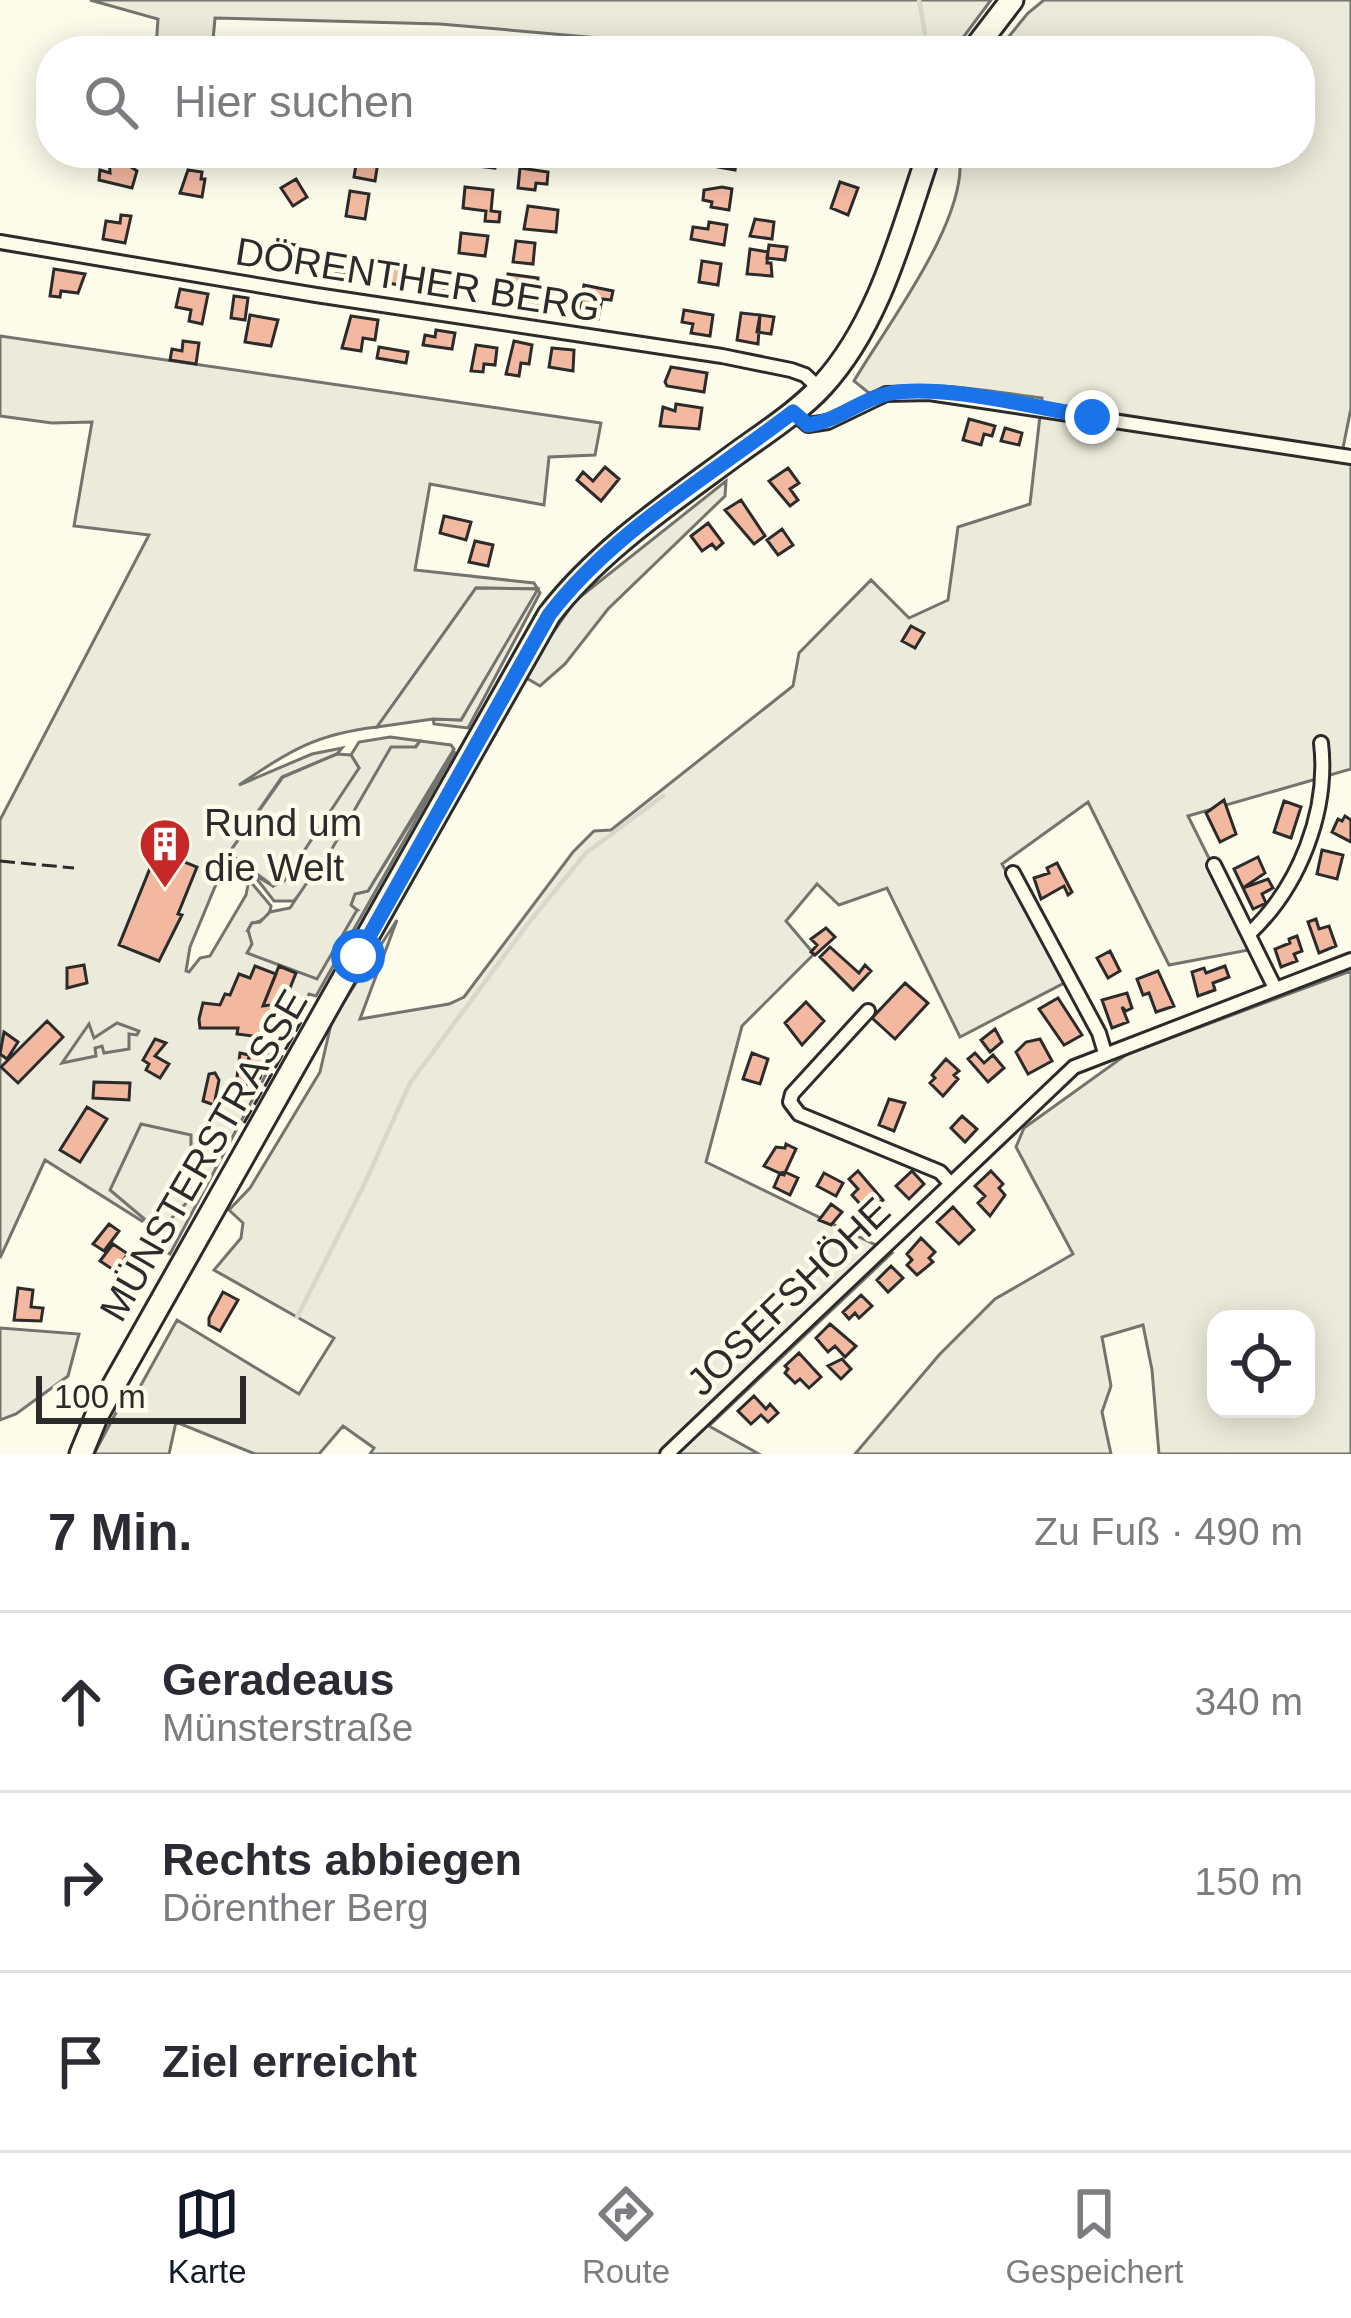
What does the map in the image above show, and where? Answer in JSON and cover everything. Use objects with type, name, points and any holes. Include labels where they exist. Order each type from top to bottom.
[{"type":"main road","points":[[984,36],[1012,0]]},
{"type":"main road","name":"MÜNSTERSTRASSE","points":[[81,1454],[97,1415],[549,615],[595,563],[820,389],[861,329],[897,248],[924,168]]},
{"type":"street","name":"DÖRENTHER BERG","points":[[0,242],[722,356],[791,370],[820,389]]},
{"type":"street","points":[[793,412],[808,425],[828,422],[886,394],[929,393],[1351,457]]},
{"type":"street","points":[[1249,934],[1287,892],[1301,863],[1320,795],[1321,743]]},
{"type":"street","points":[[1214,866],[1275,988]]},
{"type":"street","points":[[1013,873],[1106,1053]]},
{"type":"street","name":"JOSEFSHÖHE","points":[[667,1454],[1074,1067],[1351,960]]},
{"type":"street","name":"JOSEFSHÖHE","points":[[868,1011],[792,1094],[793,1108],[940,1172],[950,1183]]},
{"type":"shaded area","points":[[90,0],[991,0],[964,36],[577,36],[440,24],[215,18],[213,36],[157,36],[158,19]]},
{"type":"shaded area","points":[[1044,0],[1351,0],[1351,408],[1343,448],[1351,450],[1351,769],[1188,816],[1254,949],[1169,965],[1088,802],[1002,864],[1066,982],[960,1037],[887,888],[839,905],[817,884],[786,921],[814,954],[742,1026],[706,1162],[892,1253],[709,1426],[759,1454],[370,1454],[374,1448],[343,1426],[319,1454],[255,1454],[176,1422],[169,1454],[94,1454],[118,1409],[131,1403],[177,1320],[299,1394],[334,1338],[214,1270],[241,1238],[243,1223],[229,1210],[250,1188],[320,1072],[332,1020],[397,920],[360,1019],[449,1004],[464,997],[573,852],[594,831],[611,830],[793,686],[799,653],[871,580],[909,618],[948,600],[958,527],[1030,504],[1042,398],[933,386],[869,393],[854,381],[940,238],[959,168],[1315,168],[1315,36],[1009,36]]},
{"type":"shaded area","points":[[0,336],[601,423],[595,455],[549,457],[544,505],[430,484],[415,570],[534,583],[540,593],[468,728],[434,724],[433,719],[461,720],[537,589],[476,588],[377,727],[304,746],[239,785],[312,754],[342,748],[282,777],[229,853],[190,947],[189,972],[200,958],[210,956],[246,895],[249,880],[271,906],[267,916],[248,930],[357,910],[350,905],[355,894],[368,891],[455,751],[316,996],[309,994],[170,1254],[149,1238],[157,1226],[45,1160],[0,1258],[0,820],[149,535],[74,526],[92,422],[52,423],[0,416]]},
{"type":"shaded area","points":[[726,481],[725,496],[608,609],[565,664],[540,686],[523,676],[575,601]]},
{"type":"shaded area","points":[[476,588],[538,589],[461,720],[377,727]]},
{"type":"shaded area","points":[[390,737],[420,741],[294,901],[274,901],[253,874],[273,886],[359,768],[351,755],[359,742]]},
{"type":"shaded area","points":[[420,741],[454,749],[368,891],[355,894],[351,905],[357,910],[317,979],[247,953],[252,923],[270,912],[290,908],[315,878],[391,747],[416,747]]},
{"type":"shaded area","points":[[337,754],[351,755],[359,768],[284,881],[273,886],[229,853],[283,777]]},
{"type":"shaded area","points":[[1351,971],[1351,1454],[1159,1454],[1143,1325],[1102,1337],[1111,1386],[1102,1412],[1111,1454],[855,1454],[939,1355],[995,1299],[1073,1254],[1016,1147],[1024,1128],[1127,1054]]},
{"type":"shaded area","points":[[117,1023],[139,1031],[129,1034],[129,1049],[104,1053],[102,1046],[95,1048],[96,1056],[62,1063],[89,1024],[94,1038]]},
{"type":"shaded area","points":[[141,1124],[191,1135],[191,1170],[184,1180],[196,1193],[167,1223],[155,1228],[110,1190]]},
{"type":"shaded area","points":[[0,1328],[79,1334],[68,1376],[16,1414],[0,1420]]},
{"type":"building","points":[[110,168],[137,171],[132,188],[99,180],[100,170],[110,173]]},
{"type":"building","points":[[355,168],[377,168],[375,181],[354,177]]},
{"type":"building","points":[[520,168],[548,172],[547,184],[536,183],[535,190],[518,188]]},
{"type":"building","points":[[188,170],[202,172],[202,197],[180,193]]},
{"type":"building","points":[[296,179],[307,197],[293,206],[281,188]]},
{"type":"building","points":[[840,182],[858,188],[848,215],[831,208]]},
{"type":"building","points":[[465,187],[493,190],[491,211],[500,212],[499,222],[485,221],[486,211],[463,208]]},
{"type":"building","points":[[732,189],[729,210],[711,207],[712,202],[703,200],[704,190]]},
{"type":"building","points":[[350,191],[369,194],[365,219],[346,216]]},
{"type":"building","points":[[528,206],[558,210],[556,232],[524,229]]},
{"type":"building","points":[[121,215],[131,216],[125,243],[103,239],[106,221],[120,223]]},
{"type":"building","points":[[755,219],[774,222],[772,239],[750,236]]},
{"type":"building","points":[[709,222],[727,225],[724,245],[691,239],[693,227],[708,229]]},
{"type":"building","points":[[461,233],[488,236],[485,256],[459,253]]},
{"type":"building","points":[[516,241],[535,243],[533,264],[513,262]]},
{"type":"building","points":[[290,244],[306,247],[303,268],[286,265]]},
{"type":"building","points":[[769,245],[787,247],[785,260],[767,258]]},
{"type":"building","points":[[750,249],[768,252],[772,276],[747,274]]},
{"type":"building","points":[[340,252],[356,254],[353,276],[336,273]]},
{"type":"building","points":[[385,260],[403,263],[399,285],[382,282]]},
{"type":"building","points":[[702,261],[721,264],[718,285],[699,282]]},
{"type":"building","points":[[427,268],[447,271],[443,294],[423,291]]},
{"type":"building","points":[[54,269],[85,274],[78,293],[61,291],[60,297],[50,296]]},
{"type":"building","points":[[508,274],[538,278],[536,298],[548,299],[548,310],[519,306],[521,291],[506,290]]},
{"type":"building","points":[[584,285],[613,291],[611,300],[602,299],[598,319],[578,316]]},
{"type":"building","points":[[180,289],[208,294],[202,324],[189,321],[191,310],[176,307]]},
{"type":"building","points":[[234,296],[248,298],[245,320],[231,318]]},
{"type":"building","points":[[684,310],[713,315],[710,336],[691,333],[693,324],[682,322]]},
{"type":"building","points":[[741,313],[760,315],[758,344],[737,340]]},
{"type":"building","points":[[250,315],[278,320],[271,346],[245,342]]},
{"type":"building","points":[[760,315],[774,317],[771,334],[757,332]]},
{"type":"building","points":[[351,316],[378,320],[375,340],[363,338],[361,351],[342,348]]},
{"type":"building","points":[[436,330],[455,333],[452,349],[423,345],[425,335],[435,337]]},
{"type":"building","points":[[183,341],[199,343],[196,364],[170,360],[172,349],[182,351]]},
{"type":"building","points":[[514,341],[532,345],[529,364],[521,363],[519,376],[506,374]]},
{"type":"building","points":[[476,345],[497,348],[495,365],[484,364],[483,372],[471,371]]},
{"type":"building","points":[[379,347],[408,352],[406,363],[377,358]]},
{"type":"building","points":[[552,348],[574,350],[573,371],[549,367]]},
{"type":"building","points":[[671,367],[707,373],[704,392],[667,386]]},
{"type":"building","points":[[676,404],[702,408],[699,429],[660,426],[663,407],[675,411]]},
{"type":"building","points":[[969,419],[995,426],[992,436],[984,434],[981,445],[963,440]]},
{"type":"building","points":[[1005,428],[1022,433],[1019,445],[1001,441]]},
{"type":"building","points":[[605,467],[619,479],[601,501],[577,480],[583,472],[593,481]]},
{"type":"building","points":[[788,468],[799,483],[790,489],[798,500],[790,506],[769,481]]},
{"type":"building","points":[[741,500],[765,536],[754,544],[725,510]]},
{"type":"building","points":[[444,516],[471,522],[466,540],[440,533]]},
{"type":"building","points":[[708,523],[723,543],[702,551],[691,536]]},
{"type":"building","points":[[782,529],[793,545],[778,555],[767,540]]},
{"type":"building","points":[[475,541],[493,545],[488,566],[469,562]]},
{"type":"building","points":[[911,626],[924,633],[915,648],[902,641]]},
{"type":"building","points":[[1224,800],[1236,834],[1220,842],[1206,813]]},
{"type":"building","points":[[1284,801],[1301,807],[1291,838],[1274,832]]},
{"type":"building","points":[[1345,816],[1351,820],[1351,842],[1332,832]]},
{"type":"building","points":[[1322,850],[1343,855],[1337,879],[1317,874]]},
{"type":"building","name":"Rund um die Welt","points":[[157,851],[197,867],[178,914],[182,915],[159,961],[119,945]]},
{"type":"building","points":[[1258,857],[1265,873],[1243,888],[1234,869]]},
{"type":"building","points":[[1057,863],[1072,892],[1068,895],[1064,886],[1041,899],[1034,878],[1049,873],[1047,868]]},
{"type":"building","points":[[1268,879],[1273,888],[1262,894],[1266,903],[1253,909],[1243,888]]},
{"type":"building","points":[[1316,919],[1319,929],[1329,926],[1336,946],[1319,953],[1308,922]]},
{"type":"building","points":[[826,928],[835,937],[815,955],[811,952],[817,945],[811,939]]},
{"type":"building","points":[[1297,936],[1302,951],[1294,954],[1297,961],[1281,967],[1275,949]]},
{"type":"building","points":[[830,947],[859,973],[865,965],[871,971],[853,990],[820,957]]},
{"type":"building","points":[[1110,951],[1120,971],[1108,978],[1097,958]]},
{"type":"building","points":[[84,965],[87,983],[67,988],[67,968]]},
{"type":"building","points":[[255,966],[276,974],[263,1006],[278,1004],[274,1014],[281,1015],[276,1044],[269,1048],[260,1078],[246,1075],[253,1036],[237,1034],[238,1028],[200,1028],[199,1019],[203,1003],[220,1005],[239,974],[250,978]]},
{"type":"building","points":[[279,966],[296,973],[282,1008],[263,1006]]},
{"type":"building","points":[[1225,966],[1229,977],[1213,983],[1215,990],[1198,996],[1192,972]]},
{"type":"building","points":[[1158,971],[1174,1006],[1156,1012],[1137,979]]},
{"type":"building","points":[[905,983],[928,1003],[895,1039],[872,1018]]},
{"type":"building","points":[[1127,993],[1132,1008],[1122,1007],[1128,1022],[1112,1028],[1102,1000]]},
{"type":"building","points":[[1058,998],[1082,1035],[1064,1045],[1039,1009]]},
{"type":"building","points":[[806,1002],[824,1021],[802,1045],[785,1023]]},
{"type":"building","points":[[47,1021],[63,1037],[18,1083],[1,1067]]},
{"type":"building","points":[[995,1029],[1002,1042],[990,1052],[981,1040]]},
{"type":"building","points":[[4,1032],[18,1042],[7,1059],[0,1054]]},
{"type":"building","points":[[155,1039],[166,1043],[155,1056],[169,1064],[160,1078],[146,1070],[149,1064],[143,1060]]},
{"type":"building","points":[[1040,1039],[1052,1061],[1028,1074],[1016,1052],[1026,1042]]},
{"type":"building","points":[[240,1053],[249,1055],[249,1076],[247,1084],[236,1085]]},
{"type":"building","points":[[752,1053],[768,1059],[760,1084],[743,1079]]},
{"type":"building","points":[[975,1053],[984,1063],[993,1055],[1004,1068],[988,1082],[968,1059]]},
{"type":"building","points":[[946,1059],[959,1071],[943,1096],[930,1083]]},
{"type":"building","points":[[215,1073],[219,1080],[214,1105],[203,1101],[209,1074]]},
{"type":"building","points":[[94,1082],[130,1083],[129,1100],[93,1098]]},
{"type":"building","points":[[889,1099],[905,1103],[894,1131],[879,1125]]},
{"type":"building","points":[[87,1107],[107,1119],[80,1162],[60,1150]]},
{"type":"building","points":[[962,1116],[977,1129],[965,1142],[951,1128]]},
{"type":"building","points":[[786,1144],[796,1149],[784,1175],[764,1166],[776,1147]]},
{"type":"building","points":[[858,1171],[883,1200],[868,1213],[852,1195],[858,1189],[849,1179]]},
{"type":"building","points":[[912,1171],[924,1184],[909,1199],[896,1186]]},
{"type":"building","points":[[991,1171],[1003,1184],[999,1188],[1005,1195],[990,1216],[978,1203],[985,1196],[975,1186]]},
{"type":"building","points":[[785,1172],[798,1178],[790,1195],[774,1187]]},
{"type":"building","points":[[824,1173],[843,1183],[836,1196],[817,1186]]},
{"type":"building","points":[[831,1204],[842,1212],[831,1225],[819,1220]]},
{"type":"building","points":[[953,1207],[974,1230],[959,1244],[937,1222]]},
{"type":"building","points":[[109,1224],[119,1231],[104,1251],[93,1244]]},
{"type":"building","points":[[921,1238],[935,1252],[929,1258],[933,1262],[917,1275],[907,1265],[912,1260],[907,1254]]},
{"type":"building","points":[[113,1244],[128,1254],[115,1271],[100,1261]]},
{"type":"building","points":[[891,1266],[903,1278],[888,1292],[877,1280]]},
{"type":"building","points":[[18,1288],[33,1290],[31,1307],[43,1308],[41,1321],[14,1320]]},
{"type":"building","points":[[223,1292],[238,1300],[220,1331],[209,1325],[209,1318]]},
{"type":"building","points":[[861,1295],[872,1306],[859,1318],[855,1313],[849,1319],[843,1312]]},
{"type":"building","points":[[830,1324],[856,1346],[845,1357],[835,1346],[828,1352],[816,1338]]},
{"type":"building","points":[[799,1353],[821,1377],[809,1388],[785,1373],[785,1366]]},
{"type":"building","points":[[842,1359],[851,1369],[841,1379],[828,1366]]},
{"type":"building","points":[[754,1396],[766,1409],[770,1404],[778,1413],[768,1422],[761,1415],[751,1424],[738,1411]]},
{"type":"waterway","points":[[919,0],[925,33]]},
{"type":"waterway","points":[[297,1317],[410,1083],[586,853],[663,796]]},
{"type":"fence","points":[[0,861],[74,868]]},
{"type":"fence","points":[[244,1123],[301,1022]]},
{"type":"place","name":"Rund um die Welt","points":[[165,890]]},
{"type":"route","points":[[358,956],[565,594],[628,535],[793,412],[808,425],[828,422],[873,398],[899,392],[1014,403],[1092,417]]}]
